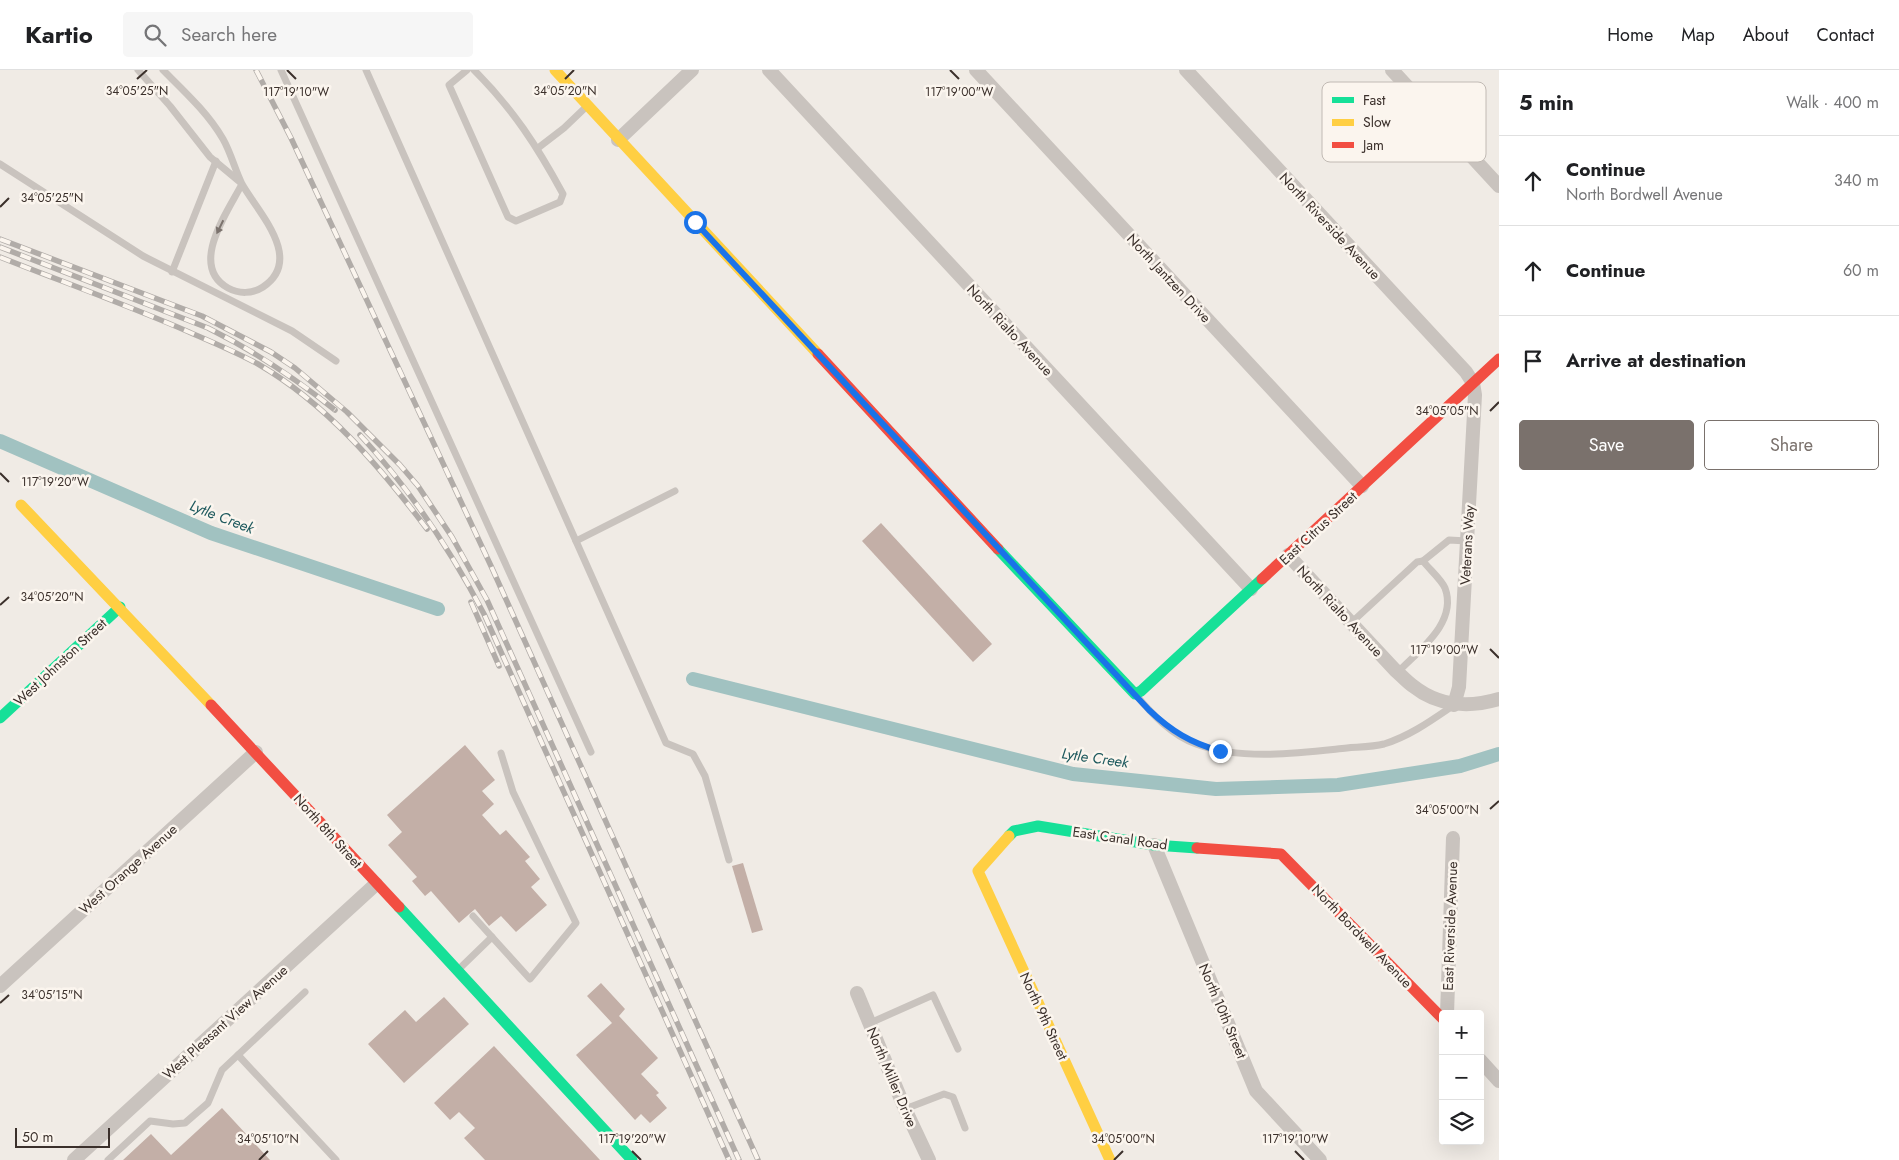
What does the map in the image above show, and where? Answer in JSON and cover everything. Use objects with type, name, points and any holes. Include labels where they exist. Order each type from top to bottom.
[{"type":"street","points":[[555,70],[618,140],[1135,694]]},
{"type":"street","points":[[618,140],[692,70]]},
{"type":"street","name":"North Rialto Avenue","points":[[769,70],[1251,590]]},
{"type":"street","name":"North Jantzen Drive","points":[[976,70],[1362,486]]},
{"type":"street","name":"North Riverside Avenue","points":[[1186,70],[1466,372],[1473,383]]},
{"type":"street","points":[[1392,70],[1403,82]]},
{"type":"street","points":[[1477,162],[1499,186]]},
{"type":"street","name":"East Citrus Street","points":[[1135,694],[1141,692],[1499,359]]},
{"type":"street","name":"Veterans Way","points":[[1454,705],[1459,687],[1474,394],[1473,383]]},
{"type":"street","name":"North 8th Street","points":[[21,505],[256,752],[632,1160]]},
{"type":"street","name":"North Rialto Avenue","points":[[1288,555],[1414,687],[1434,699],[1454,705],[1485,703],[1499,699]]},
{"type":"street","name":"West Johnston Street","points":[[0,718],[120,607]]},
{"type":"street","name":"West Orange Avenue","points":[[0,986],[256,752]]},
{"type":"street","name":"East Canal Road","points":[[978,871],[1014,831],[1038,826],[1154,845],[1281,854]]},
{"type":"street","name":"East Riverside Avenue","points":[[1447,1010],[1453,838]]},
{"type":"street","name":"North 10th Street","points":[[1154,845],[1256,1091],[1320,1160]]},
{"type":"street","name":"North Bordwell Avenue","points":[[1281,854],[1439,1015]]},
{"type":"street","name":"North 9th Street","points":[[978,871],[1110,1160]]},
{"type":"street","name":"West Pleasant View Avenue","points":[[74,1160],[376,884]]},
{"type":"street","name":"North Miller Drive","points":[[857,993],[905,1109],[929,1160]]},
{"type":"street","points":[[1484,1064],[1499,1080]]},
{"type":"lane","points":[[138,70],[216,161],[242,184]]},
{"type":"lane","points":[[163,70],[191,98],[222,138],[242,184],[271,227],[279,248],[278,266],[270,282],[257,291],[240,293],[224,285],[211,270],[210,249],[242,184]]},
{"type":"lane","points":[[281,70],[591,752]]},
{"type":"lane","points":[[366,70],[666,743],[693,754],[704,776],[729,860]]},
{"type":"lane","points":[[467,70],[449,85],[508,217],[516,222],[560,202],[563,194],[538,148],[510,108],[474,70]]},
{"type":"lane","points":[[538,148],[588,106]]},
{"type":"lane","points":[[172,272],[216,161]]},
{"type":"lane","points":[[0,164],[143,256],[292,331],[336,361]]},
{"type":"lane","points":[[227,299],[232,290]]},
{"type":"lane","points":[[576,541],[675,491]]},
{"type":"lane","points":[[1351,623],[1417,562],[1423,560],[1449,540],[1467,541]]},
{"type":"lane","points":[[1398,672],[1438,631],[1448,609],[1445,588],[1423,560]]},
{"type":"lane","points":[[1135,694],[1168,728],[1195,744],[1220,751],[1255,753],[1314,752],[1383,744],[1417,730],[1454,705]]},
{"type":"lane","points":[[473,916],[530,979],[576,923],[513,792],[501,753]]},
{"type":"lane","points":[[457,971],[492,937]]},
{"type":"lane","points":[[108,1160],[150,1121],[173,1124],[185,1123],[208,1103],[222,1070],[305,992]]},
{"type":"lane","points":[[870,1024],[933,995],[958,1048]]},
{"type":"lane","points":[[238,1055],[336,1160]]},
{"type":"lane","points":[[905,1109],[944,1094],[953,1097],[965,1128]]},
{"type":"building","points":[[881,523],[992,644],[973,662],[862,541]]},
{"type":"building","points":[[465,745],[495,780],[482,791],[494,804],[482,815],[500,835],[506,830],[530,857],[525,861],[540,879],[531,887],[547,905],[516,932],[501,916],[489,926],[475,909],[459,923],[431,891],[425,896],[412,881],[417,877],[388,845],[402,832],[387,815]]},
{"type":"building","points":[[743,863],[763,930],[752,933],[732,866]]},
{"type":"building","points":[[601,983],[625,1009],[619,1016],[658,1058],[641,1074],[659,1093],[656,1095],[667,1108],[650,1123],[641,1114],[635,1120],[576,1055],[612,1023],[587,996]]},
{"type":"building","points":[[444,997],[469,1024],[404,1083],[368,1044],[405,1010],[416,1022]]},
{"type":"building","points":[[494,1046],[600,1160],[485,1160],[464,1138],[475,1128],[459,1112],[450,1120],[434,1103]]},
{"type":"building","points":[[222,1108],[270,1160],[123,1160],[151,1134],[171,1155]]},
{"type":"waterway","name":"Lytle Creek","points":[[0,441],[211,533],[438,609]]},
{"type":"waterway","name":"Lytle Creek","points":[[693,679],[1073,774],[1216,789],[1338,785],[1460,766],[1499,754]]},
{"type":"railway","points":[[256,70],[291,138],[491,566],[758,1160]]},
{"type":"railway","points":[[0,239],[202,316],[271,352],[295,368],[347,412],[400,465],[418,486],[452,537],[487,600],[739,1160]]},
{"type":"railway","points":[[0,247],[208,328],[274,366],[335,410]]},
{"type":"railway","points":[[0,257],[166,322],[258,364],[307,398],[351,438],[427,529]]},
{"type":"railway","points":[[360,435],[396,477],[428,520],[484,614],[729,1160]]},
{"type":"railway","points":[[471,602],[499,666]]},
{"type":"traffic: fast","points":[[998,549],[1135,694],[1141,691],[1262,579]]},
{"type":"traffic: fast","points":[[0,718],[120,607]]},
{"type":"traffic: fast","points":[[1009,836],[1014,831],[1038,826],[1154,845],[1197,848]]},
{"type":"traffic: fast","points":[[399,907],[632,1160]]},
{"type":"traffic: slow","points":[[555,70],[818,354]]},
{"type":"traffic: slow","points":[[21,505],[211,705]]},
{"type":"traffic: slow","points":[[1009,836],[978,871],[1110,1160]]},
{"type":"traffic: jam","points":[[818,354],[998,549]]},
{"type":"traffic: jam","points":[[1262,579],[1499,359]]},
{"type":"traffic: jam","points":[[211,705],[399,907]]},
{"type":"traffic: jam","points":[[1197,848],[1281,854],[1439,1015]]},
{"type":"route","points":[[695,222],[1130,691],[1168,728],[1195,744],[1220,751]]}]
